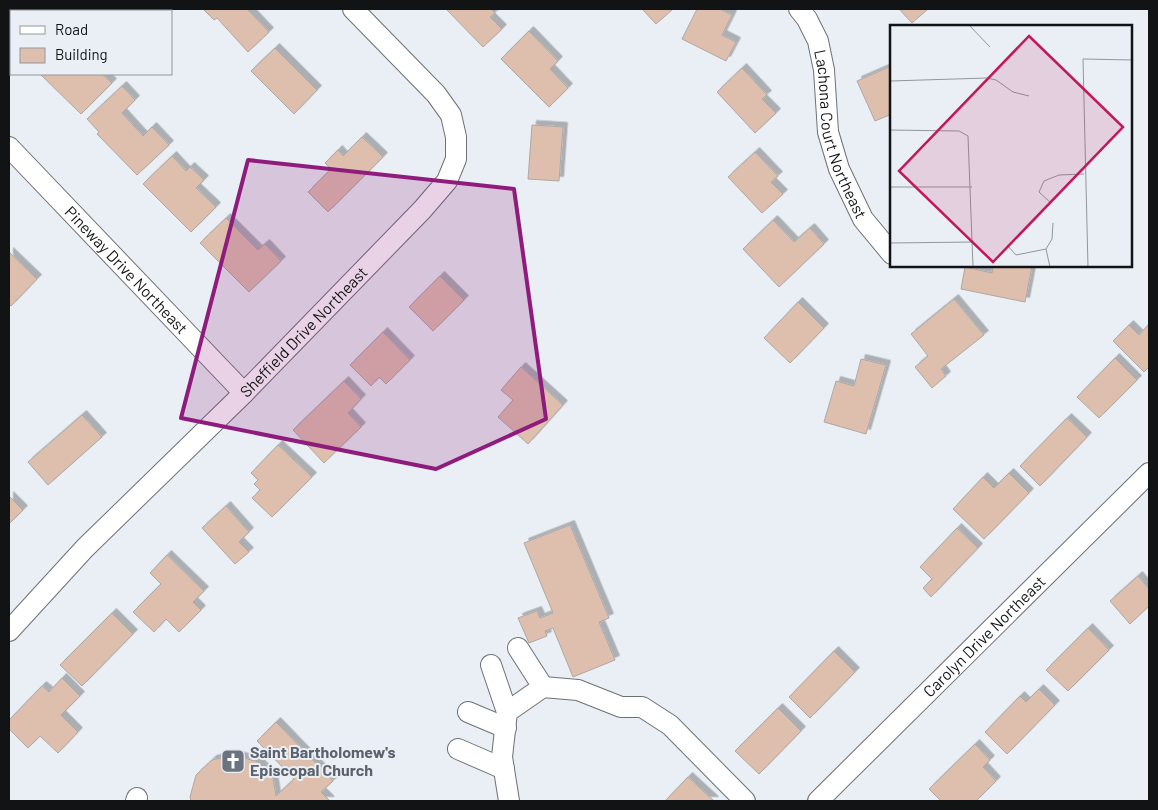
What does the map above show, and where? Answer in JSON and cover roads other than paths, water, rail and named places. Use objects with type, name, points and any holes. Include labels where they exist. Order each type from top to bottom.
[{"type":"street","name":"Sheffield Drive Northeast","points":[[9,631],[85,548],[244,393],[422,210],[447,181],[456,159],[456,137],[451,114],[436,94],[353,9]]},
{"type":"street","name":"Lachona Court Northeast","points":[[799,9],[807,19],[818,41],[824,70],[828,132],[839,169],[864,219],[890,252]]},
{"type":"street","name":"Pineway Drive Northeast","points":[[9,147],[244,393]]},
{"type":"street","name":"Carolyn Drive Northeast","points":[[818,801],[1149,473]]},
{"type":"street","points":[[518,648],[543,687]]},
{"type":"street","points":[[490,665],[507,720],[502,757],[509,801]]},
{"type":"street","points":[[507,720],[543,687],[578,690],[621,707],[642,707],[670,726],[745,801]]},
{"type":"street","points":[[468,712],[507,720]]},
{"type":"street","points":[[458,748],[504,769]]},
{"type":"place","name":"Saint Bartholomew's Episcopal Church","points":[[233,761]]}]
